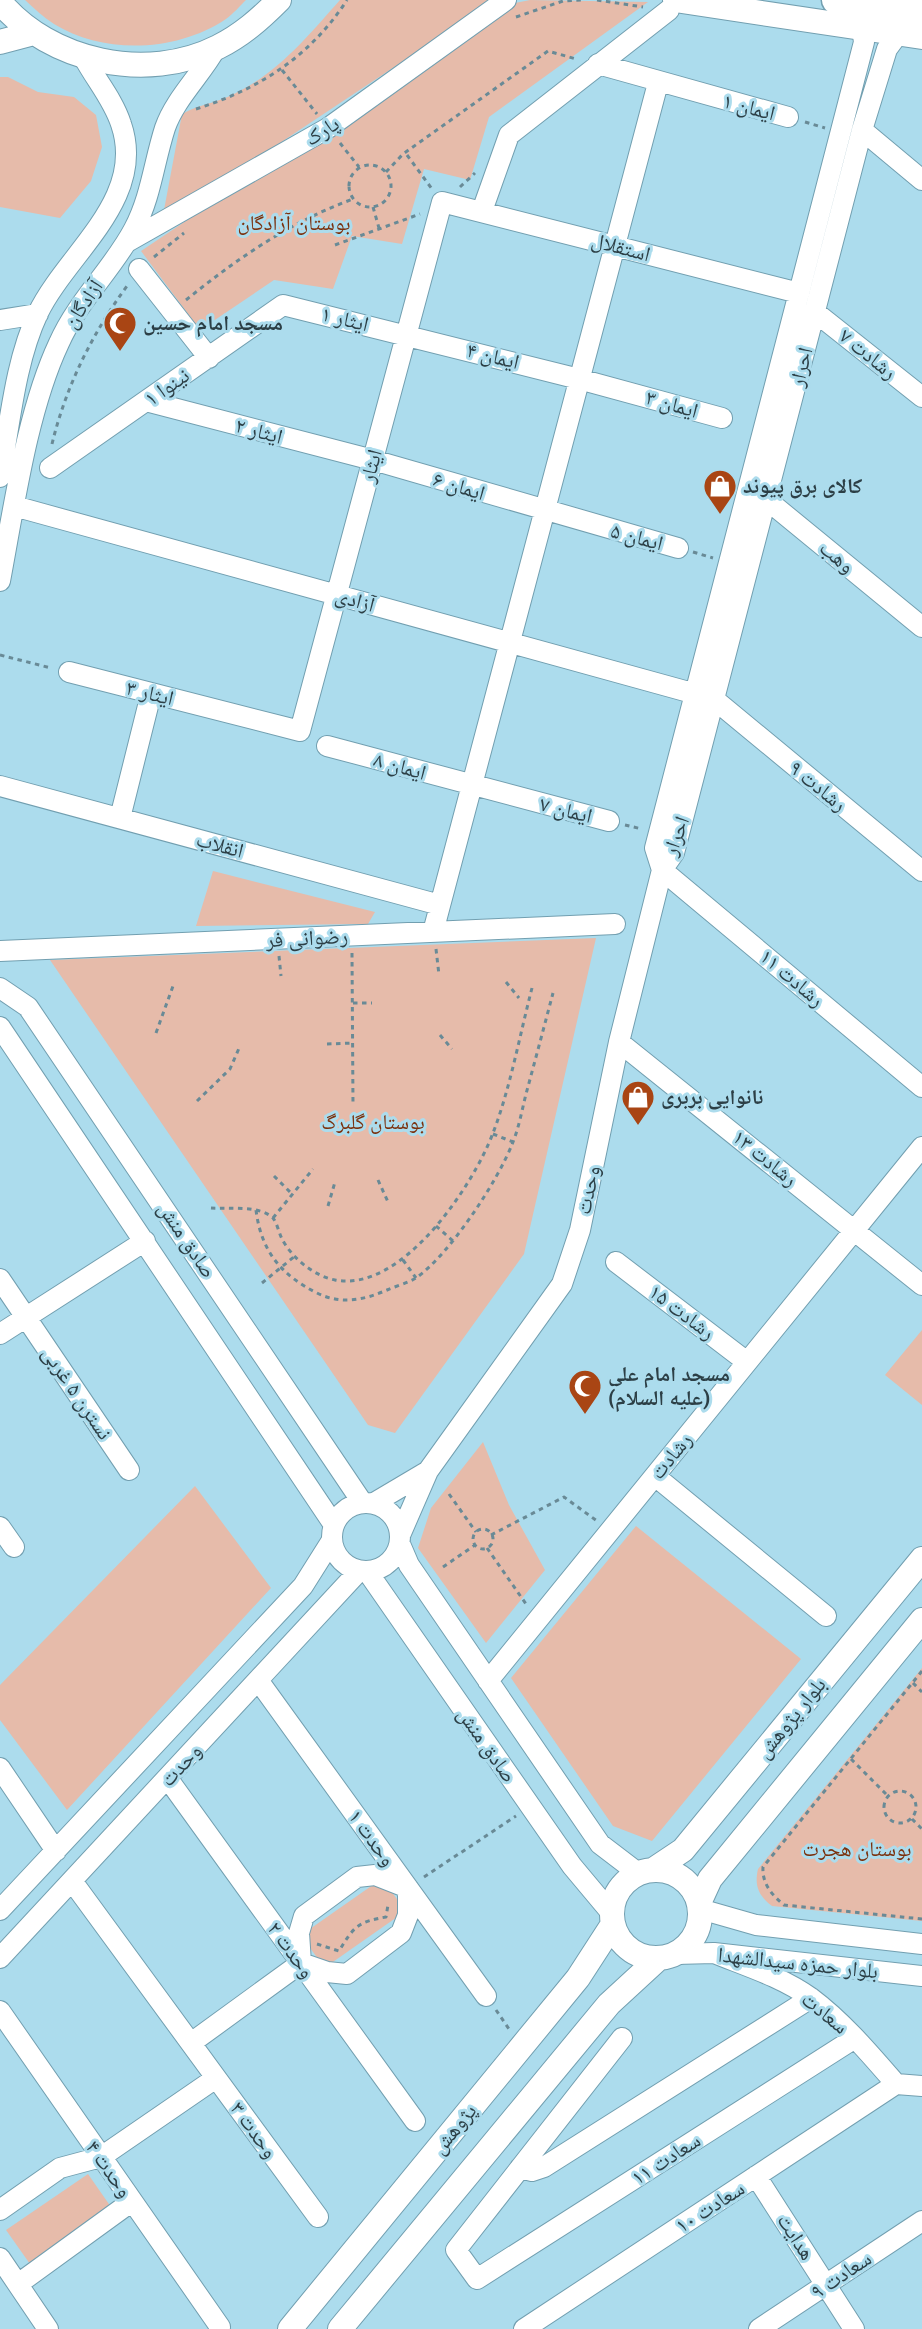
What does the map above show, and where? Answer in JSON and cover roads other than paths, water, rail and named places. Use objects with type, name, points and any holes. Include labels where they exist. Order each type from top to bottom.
[{"type":"highway","points":[[836,0],[922,13]]},
{"type":"main road","points":[[0,2],[34,33],[84,56],[117,63],[151,64],[184,59],[216,48],[255,25],[279,0]]},
{"type":"main road","points":[[672,5],[922,37]]},
{"type":"main road","points":[[0,42],[34,33]]},
{"type":"main road","name":"بلوار پژوهش","points":[[646,1872],[683,1850],[922,1558]]},
{"type":"main road","name":"بلوار پژوهش","points":[[700,1906],[710,1880],[922,1620]]},
{"type":"main road","points":[[646,1872],[668,1872],[682,1878],[693,1889],[700,1906],[696,1933],[687,1946],[667,1956],[644,1956],[630,1950],[620,1938],[613,1920],[616,1894],[626,1882],[646,1872]]},
{"type":"main road","name":"پژوهش","points":[[290,2329],[578,1978],[613,1920]]},
{"type":"main road","name":"پژوهش","points":[[340,2329],[609,2004],[667,1956]]},
{"type":"street","name":"پارک","points":[[125,243],[328,128],[506,0]]},
{"type":"street","points":[[482,210],[509,135],[598,64],[646,31],[672,5]]},
{"type":"street","name":"احرار","points":[[662,870],[655,848],[864,42],[862,28]]},
{"type":"street","name":"احرار","points":[[662,870],[674,854],[862,130],[887,49],[898,34]]},
{"type":"street","name":"آزادگان","points":[[0,582],[14,506],[43,381],[59,341],[81,303],[125,243],[147,197],[166,127],[176,105],[216,48]]},
{"type":"street","name":"آزادگان","points":[[0,477],[18,381],[38,314],[65,272],[103,221],[125,164],[126,150],[122,124],[84,56]]},
{"type":"street","name":"ایمان ۱","points":[[598,64],[658,83],[788,117]]},
{"type":"street","points":[[433,932],[658,83]]},
{"type":"street","points":[[862,130],[922,180]]},
{"type":"street","name":"استقلال","points":[[442,202],[482,210],[799,293]]},
{"type":"street","name":"ایثار","points":[[300,731],[442,202]]},
{"type":"street","points":[[139,269],[209,358]]},
{"type":"street","name":"ایثار ۱","points":[[283,305],[406,334]]},
{"type":"street","name":"نینوا ۱","points":[[50,468],[283,305]]},
{"type":"street","name":"رشادت ۷","points":[[815,312],[922,397]]},
{"type":"street","points":[[0,320],[38,314]]},
{"type":"street","name":"ایمان ۴","points":[[406,334],[579,378]]},
{"type":"street","name":"ایمان ۳","points":[[579,378],[722,418]]},
{"type":"street","name":"ایثار ۲","points":[[146,401],[373,460]]},
{"type":"street","name":"ایمان ۶","points":[[373,460],[544,511]]},
{"type":"street","name":"وهب","points":[[747,495],[767,500],[922,627]]},
{"type":"street","name":"آزادی","points":[[14,506],[509,644],[696,693]]},
{"type":"street","name":"ایمان ۵","points":[[544,511],[678,548]]},
{"type":"street","name":"ایثار ۳","points":[[69,672],[300,731]]},
{"type":"street","points":[[120,818],[151,694]]},
{"type":"street","name":"رشادت ۹","points":[[715,700],[922,871]]},
{"type":"street","name":"ایمان ۸","points":[[327,746],[472,786]]},
{"type":"street","name":"انقلاب","points":[[0,786],[440,905]]},
{"type":"street","name":"ایمان ۷","points":[[472,786],[609,821]]},
{"type":"street","name":"وحدت","points":[[401,1538],[428,1471],[562,1284],[580,1230],[619,1042],[662,870]]},
{"type":"street","name":"رشادت ۱۱","points":[[662,870],[922,1087]]},
{"type":"street","name":"رضوانی فر","points":[[0,951],[615,924]]},
{"type":"street","name":"صادق منش","points":[[0,988],[28,1007],[368,1503]]},
{"type":"street","name":"صادق منش","points":[[0,1026],[145,1241],[333,1533]]},
{"type":"street","name":"رشادت ۱۳","points":[[619,1042],[922,1285]]},
{"type":"street","name":"رشادت","points":[[488,1681],[922,1147]]},
{"type":"street","points":[[0,1334],[145,1241]]},
{"type":"street","name":"رشادت ۱۵","points":[[616,1262],[747,1362]]},
{"type":"street","name":"نسترن ۵ غربی","points":[[0,1278],[129,1470]]},
{"type":"street","name":"وحدت","points":[[368,1503],[428,1471]]},
{"type":"street","points":[[655,1476],[826,1616]]},
{"type":"street","points":[[368,1503],[392,1514],[401,1538],[390,1563],[381,1568],[363,1571],[341,1560],[333,1533],[343,1511],[368,1503]]},
{"type":"street","points":[[0,1527],[14,1547]]},
{"type":"street","name":"وحدت","points":[[0,1910],[303,1586],[333,1533]]},
{"type":"street","name":"صادق منش","points":[[401,1538],[409,1564],[600,1844],[646,1872]]},
{"type":"street","name":"وحدت","points":[[0,1958],[258,1680],[363,1571]]},
{"type":"street","name":"صادق منش","points":[[363,1571],[572,1866],[613,1920]]},
{"type":"street","name":"وحدت ۱","points":[[258,1680],[486,1996]]},
{"type":"street","points":[[0,1768],[56,1851]]},
{"type":"street","name":"وحدت ۲","points":[[168,1779],[415,2121]]},
{"type":"street","points":[[375,1875],[408,1888],[408,1916],[401,1933],[347,1974],[327,1972],[301,1963],[299,1933],[304,1916],[357,1877],[375,1875]]},
{"type":"street","name":"وحدت ۳","points":[[72,1881],[318,2217]]},
{"type":"street","name":"بلوار حمزه سیدالشهدا","points":[[700,1906],[756,1925],[922,1944]]},
{"type":"street","name":"بلوار حمزه سیدالشهدا","points":[[667,1956],[714,1953],[922,1976]]},
{"type":"street","name":"سعادت","points":[[714,1953],[773,1977],[811,1998],[855,2038],[896,2084]]},
{"type":"street","points":[[191,2043],[301,1963]]},
{"type":"street","points":[[622,2038],[520,2168],[532,2171],[544,2167],[811,1998]]},
{"type":"street","name":"وحدت ۴","points":[[0,2011],[131,2202],[220,2326]]},
{"type":"street","name":"سعادت ۱۱","points":[[520,2168],[456,2250],[477,2279],[855,2038]]},
{"type":"street","points":[[0,2210],[60,2168],[101,2157],[216,2078]]},
{"type":"street","points":[[896,2084],[922,2086]]},
{"type":"street","name":"سعادت ۱۰","points":[[524,2329],[896,2084]]},
{"type":"street","name":"هدایت","points":[[756,2176],[854,2329]]},
{"type":"street","points":[[18,2284],[131,2202]]},
{"type":"street","name":"سعادت ۹","points":[[759,2329],[922,2221]]},
{"type":"street","points":[[0,2258],[48,2329]]},
{"type":"place","name":"مسجد امام حسین","points":[[120,352]]},
{"type":"place","name":"کالای برق پیوند","points":[[720,515]]},
{"type":"place","name":"نانوایی بربری","points":[[638,1126]]},
{"type":"place","name":"مسجد امام علی (علیه السلام)","points":[[585,1415]]},
{"type":"park label","name":"بوستان آزادگان","points":[[294,223]]},
{"type":"park label","name":"بوستان گلبرگ","points":[[373,1122]]},
{"type":"park label","name":"بوستان هجرت","points":[[857,1849]]}]
